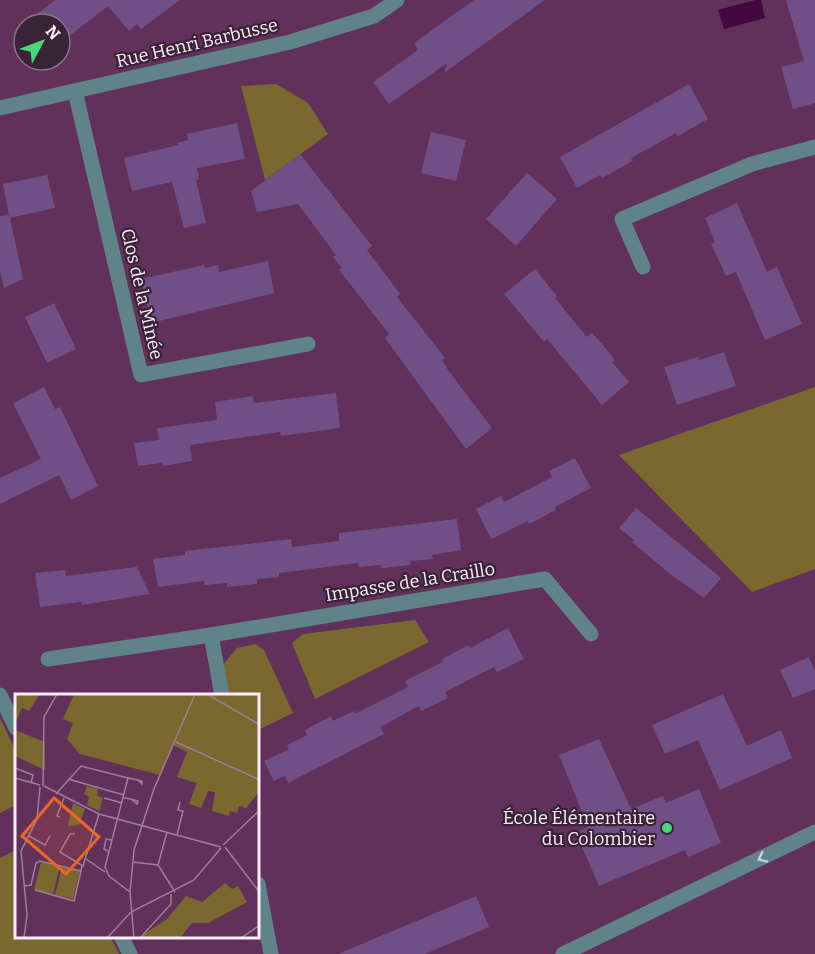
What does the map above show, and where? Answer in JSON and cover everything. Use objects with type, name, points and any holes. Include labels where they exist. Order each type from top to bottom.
[{"type":"street","name":"Rue Henri Barbusse","points":[[0,108],[290,42],[374,16],[397,0]]},
{"type":"street","name":"Clos de la Minée","points":[[75,91],[141,375],[308,344]]},
{"type":"street","points":[[643,267],[621,219],[752,164],[815,147]]},
{"type":"street","name":"Impasse de la Craillo","points":[[48,658],[211,635],[546,579],[591,634]]},
{"type":"street","points":[[211,635],[222,694]]},
{"type":"street","points":[[0,696],[15,726]]},
{"type":"street","points":[[563,954],[815,832]]},
{"type":"street","points":[[260,895],[271,954]]},
{"type":"street","points":[[122,939],[130,954]]},
{"type":"shaded area","points":[[761,0],[765,18],[724,29],[718,10]]},
{"type":"shaded area","points":[[276,84],[308,103],[328,134],[265,180],[241,86]]},
{"type":"shaded area","points":[[815,387],[815,569],[752,592],[619,455]]},
{"type":"shaded area","points":[[415,620],[429,642],[315,699],[292,643],[303,634]]},
{"type":"shaded area","points":[[255,644],[264,650],[293,713],[260,729],[260,694],[229,694],[223,665],[237,648]]},
{"type":"shaded area","points":[[0,718],[15,749],[15,806],[0,813]]},
{"type":"shaded area","points":[[15,850],[15,939],[112,939],[119,954],[0,954],[0,858]]},
{"type":"building","points":[[55,0],[180,0],[141,29],[137,24],[129,31],[108,6],[72,34],[72,12],[40,12]]},
{"type":"building","points":[[474,0],[545,0],[444,73],[447,63],[389,104],[373,82],[418,50],[414,43]]},
{"type":"building","points":[[786,0],[815,0],[815,103],[793,109],[781,67],[804,61]]},
{"type":"building","points":[[689,84],[708,119],[678,136],[676,133],[631,158],[633,161],[602,178],[600,175],[577,188],[560,157]]},
{"type":"building","points":[[237,123],[245,159],[197,168],[199,179],[196,180],[206,223],[184,228],[172,182],[132,191],[124,158],[178,145],[177,143],[188,140],[187,134]]},
{"type":"building","points":[[431,132],[466,140],[456,181],[421,173]]},
{"type":"building","points":[[300,154],[372,246],[367,250],[400,294],[397,297],[445,358],[442,360],[448,370],[492,428],[466,449],[385,338],[389,334],[339,270],[342,268],[333,257],[336,255],[298,204],[257,212],[251,191]]},
{"type":"building","points":[[527,173],[557,199],[516,246],[486,219]]},
{"type":"building","points":[[47,175],[55,208],[10,218],[23,279],[4,288],[0,270],[0,216],[9,215],[3,184]]},
{"type":"building","points":[[737,203],[767,272],[777,267],[802,324],[765,340],[736,272],[726,276],[711,244],[715,242],[705,218]]},
{"type":"building","points":[[268,261],[274,293],[151,323],[141,279],[204,265],[205,268],[218,265],[219,272]]},
{"type":"building","points":[[535,269],[587,337],[592,333],[602,344],[615,360],[612,362],[629,382],[602,405],[547,339],[544,342],[504,294]]},
{"type":"building","points":[[54,303],[76,349],[47,363],[25,317]]},
{"type":"building","points":[[724,352],[736,386],[677,405],[664,367]]},
{"type":"building","points":[[44,387],[55,409],[60,407],[98,486],[71,500],[59,475],[0,504],[0,478],[41,459],[13,403]]},
{"type":"building","points":[[336,393],[340,428],[281,436],[280,432],[190,445],[192,461],[163,466],[162,463],[138,466],[134,443],[159,440],[157,428],[217,420],[215,402],[253,396],[254,403]]},
{"type":"building","points":[[575,458],[591,488],[529,524],[528,521],[491,539],[476,509],[501,496],[504,502],[552,477],[549,471]]},
{"type":"building","points":[[636,508],[721,578],[704,598],[670,574],[619,528]]},
{"type":"building","points":[[457,519],[461,550],[432,555],[433,559],[410,561],[411,565],[382,568],[381,565],[359,567],[358,563],[279,573],[279,577],[257,579],[257,584],[227,587],[227,583],[205,585],[204,581],[158,587],[153,559],[185,555],[185,551],[291,539],[292,547],[339,541],[339,533]]},
{"type":"building","points":[[137,567],[150,594],[82,605],[81,602],[40,607],[35,573],[65,570],[66,576]]},
{"type":"building","points":[[508,628],[524,659],[497,672],[494,667],[445,692],[448,698],[421,711],[419,706],[380,727],[384,734],[288,783],[285,776],[274,781],[264,761],[289,749],[287,745],[307,735],[305,730],[331,716],[333,721],[354,711],[355,714],[408,687],[405,681],[443,662],[442,659],[469,645],[470,648]]},
{"type":"building","points":[[809,657],[815,672],[815,689],[793,698],[780,670]]},
{"type":"building","points":[[723,694],[747,746],[781,730],[792,758],[720,790],[698,740],[665,754],[652,725]]},
{"type":"building","points":[[599,739],[631,809],[663,796],[666,803],[699,789],[721,843],[688,857],[685,850],[599,886],[576,833],[588,827],[559,755]]},
{"type":"building","points":[[476,896],[489,927],[425,954],[338,954]]},
{"type":"place","name":"École Élémentaire du Colombier","points":[[667,828]]}]
